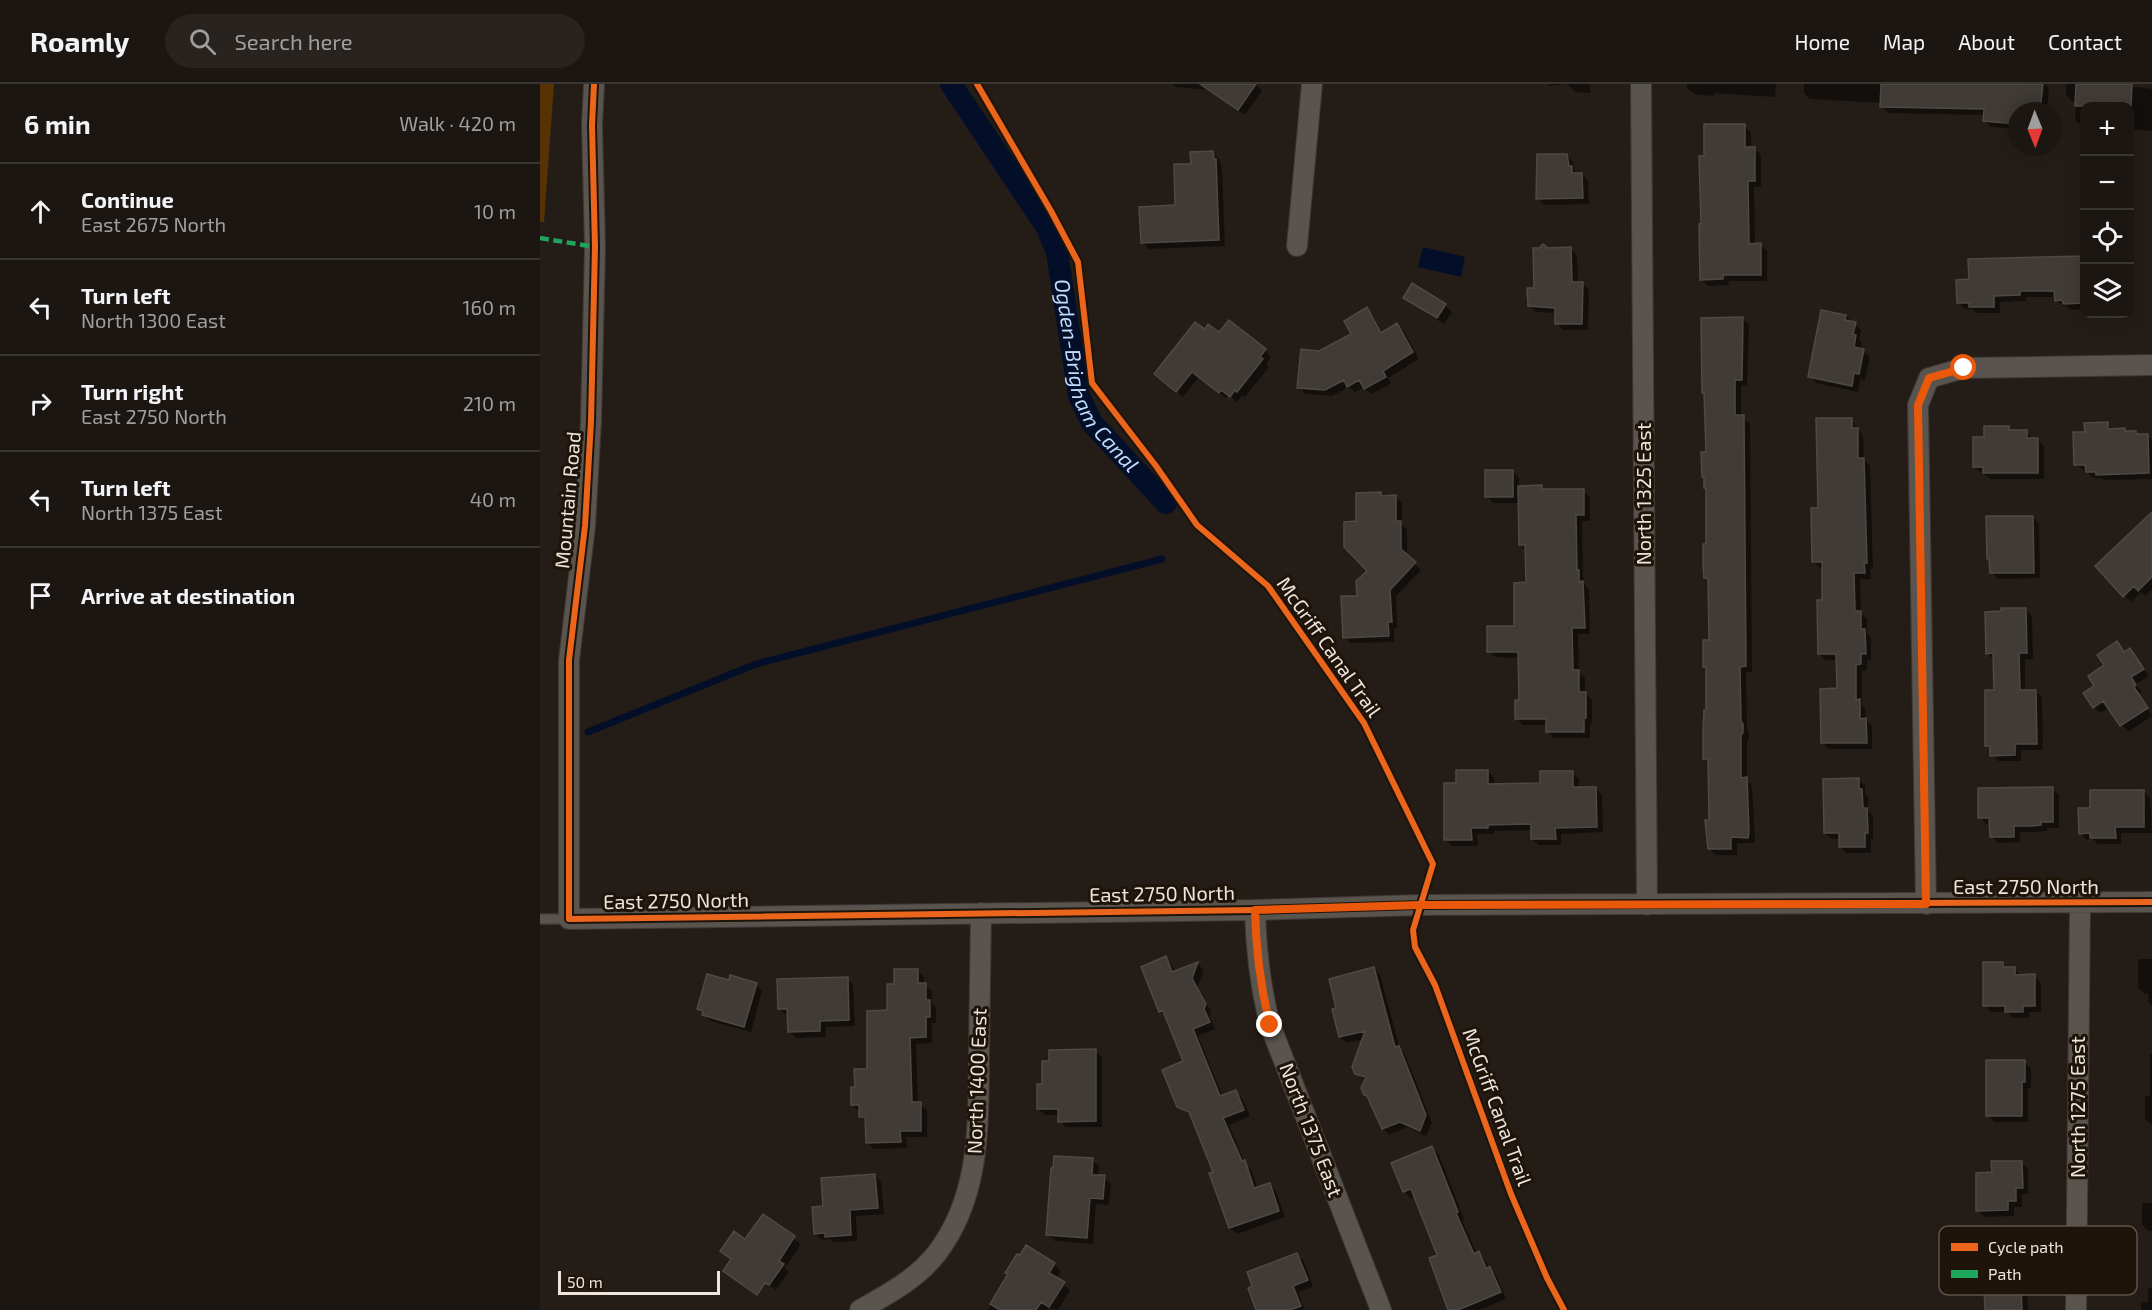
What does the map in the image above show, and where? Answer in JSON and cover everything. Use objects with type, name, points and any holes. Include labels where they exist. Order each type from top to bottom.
[{"type":"street","name":"Mountain Road","points":[[569,919],[569,660],[585,526],[591,421],[595,247],[592,125],[594,84]]},
{"type":"street","points":[[1297,246],[1312,84]]},
{"type":"street","name":"North 1325 East","points":[[1641,84],[1647,904]]},
{"type":"street","points":[[1926,904],[1918,405],[1929,378],[1964,368],[2152,365]]},
{"type":"street","name":"East 2750 North","points":[[569,919],[1255,910],[1420,905],[2152,902]]},
{"type":"street","name":"North 1275 East","points":[[2077,1226],[2080,903]]},
{"type":"street","name":"North 1375 East","points":[[1255,910],[1256,955],[1261,992],[1270,1025],[1381,1310]]},
{"type":"street","name":"North 1400 East","points":[[860,1310],[904,1285],[936,1254],[956,1223],[971,1181],[978,1137],[981,913]]},
{"type":"street","name":"North 1275 East","points":[[2076,1295],[2076,1310]]},
{"type":"lane","name":"East 2750 North","points":[[540,919],[569,919]]},
{"type":"shaded area","points":[[540,84],[554,84],[544,222],[540,222]]},
{"type":"water","points":[[1423,247],[1465,257],[1461,277],[1418,267]]},
{"type":"building","points":[[1200,84],[1256,84],[1238,110]]},
{"type":"building","points":[[1881,84],[2043,84],[2041,102],[2008,102],[2008,123],[1983,121],[1984,109],[1880,107]]},
{"type":"building","points":[[2076,84],[2132,84],[2131,102],[2080,102],[2080,106],[2075,106]]},
{"type":"building","points":[[1704,124],[1745,124],[1745,147],[1755,147],[1755,181],[1748,181],[1749,244],[1761,243],[1761,275],[1723,275],[1723,279],[1700,280],[1699,156],[1704,156]]},
{"type":"building","points":[[1213,151],[1214,159],[1216,159],[1219,240],[1141,243],[1139,207],[1175,205],[1174,164],[1191,164],[1190,152]]},
{"type":"building","points":[[1537,154],[1567,154],[1572,173],[1582,173],[1583,198],[1536,199]]},
{"type":"building","points":[[1543,244],[1548,248],[1571,247],[1572,282],[1583,282],[1582,324],[1555,324],[1555,308],[1528,306],[1527,288],[1534,288],[1533,248],[1539,248]]},
{"type":"building","points":[[2080,256],[2080,303],[2063,304],[2062,300],[2055,301],[2054,291],[2020,291],[2020,295],[1994,296],[1994,307],[1969,307],[1969,303],[1957,303],[1956,280],[1969,279],[1968,259]]},
{"type":"building","points":[[1412,283],[1446,304],[1437,318],[1403,298]]},
{"type":"building","points":[[1367,307],[1381,333],[1397,323],[1413,352],[1383,371],[1386,377],[1364,389],[1359,380],[1347,387],[1344,380],[1325,390],[1297,388],[1301,349],[1319,351],[1351,334],[1344,321]]},
{"type":"building","points":[[1821,310],[1846,315],[1845,320],[1856,322],[1853,334],[1856,335],[1854,347],[1864,349],[1859,374],[1854,373],[1852,386],[1808,377]]},
{"type":"building","points":[[1743,317],[1742,380],[1735,380],[1735,415],[1744,415],[1746,666],[1740,667],[1741,721],[1743,724],[1741,778],[1747,777],[1749,832],[1748,838],[1731,837],[1731,849],[1708,849],[1705,820],[1709,820],[1708,759],[1703,759],[1706,667],[1703,667],[1703,640],[1709,640],[1708,578],[1704,578],[1703,566],[1703,544],[1706,544],[1706,488],[1704,488],[1704,477],[1702,477],[1701,452],[1706,452],[1701,318]]},
{"type":"building","points":[[1229,320],[1266,349],[1260,357],[1263,359],[1237,392],[1235,390],[1230,397],[1221,390],[1219,393],[1192,372],[1176,392],[1154,374],[1195,322],[1205,329],[1208,324],[1219,332]]},
{"type":"building","points":[[1816,418],[1852,418],[1852,428],[1858,428],[1858,458],[1864,458],[1867,563],[1864,563],[1865,573],[1854,573],[1855,611],[1861,611],[1861,629],[1865,629],[1866,654],[1861,654],[1861,664],[1856,665],[1856,700],[1860,699],[1860,719],[1866,718],[1867,743],[1821,743],[1820,689],[1837,688],[1836,654],[1818,654],[1817,600],[1822,600],[1822,562],[1812,562],[1811,508],[1818,508]]},
{"type":"building","points":[[2108,422],[2108,429],[2125,428],[2125,431],[2136,431],[2136,434],[2148,434],[2149,473],[2096,475],[2096,472],[2086,472],[2085,465],[2074,465],[2073,432],[2085,432],[2084,423]]},
{"type":"building","points":[[1984,426],[2009,426],[2009,430],[2027,430],[2027,438],[2038,438],[2038,473],[1983,473],[1983,467],[1973,467],[1973,437],[1984,437]]},
{"type":"building","points":[[1485,470],[1513,470],[1513,497],[1485,497]]},
{"type":"building","points":[[1542,485],[1542,489],[1584,489],[1584,515],[1576,515],[1577,570],[1579,570],[1579,582],[1583,581],[1585,628],[1572,628],[1573,670],[1579,670],[1579,692],[1586,692],[1584,732],[1546,732],[1546,719],[1515,719],[1515,700],[1519,700],[1518,652],[1487,652],[1487,626],[1514,626],[1514,583],[1526,582],[1525,545],[1519,545],[1518,486]]},
{"type":"building","points":[[1381,492],[1381,496],[1396,495],[1396,521],[1401,521],[1401,549],[1416,562],[1390,590],[1392,622],[1388,622],[1389,636],[1343,638],[1341,596],[1357,596],[1356,581],[1367,571],[1344,547],[1344,522],[1356,521],[1356,493]]},
{"type":"building","points":[[2152,512],[2152,577],[2138,591],[2134,586],[2123,597],[2095,566]]},
{"type":"building","points":[[1986,516],[2033,516],[2034,573],[1990,573],[1989,559],[1987,559]]},
{"type":"building","points":[[2001,608],[2026,608],[2027,653],[2019,653],[2020,690],[2036,690],[2037,744],[2015,744],[2015,755],[1990,756],[1990,746],[1985,746],[1985,690],[1994,690],[1993,653],[1986,654],[1985,612],[2001,611]]},
{"type":"building","points":[[2117,641],[2124,652],[2130,648],[2144,669],[2131,677],[2136,685],[2134,687],[2148,708],[2120,726],[2103,701],[2093,708],[2083,693],[2094,686],[2088,676],[2104,665],[2097,655]]},
{"type":"building","points":[[1456,770],[1488,770],[1488,784],[1540,783],[1540,771],[1573,771],[1573,787],[1596,787],[1597,827],[1555,828],[1556,839],[1531,839],[1531,824],[1488,825],[1488,828],[1471,828],[1472,840],[1444,840],[1444,783],[1456,783]]},
{"type":"building","points":[[1859,778],[1863,808],[1867,808],[1868,833],[1865,833],[1865,847],[1839,847],[1839,833],[1824,833],[1823,779]]},
{"type":"building","points":[[2053,787],[2053,822],[2014,826],[2014,837],[1990,837],[1989,818],[1978,818],[1978,788]]},
{"type":"building","points":[[2090,790],[2144,790],[2144,827],[2115,827],[2116,838],[2090,838],[2090,833],[2079,834],[2078,808],[2090,808]]},
{"type":"building","points":[[1166,956],[1172,972],[1198,962],[1192,978],[1206,1004],[1204,1009],[1210,1022],[1193,1029],[1220,1096],[1236,1090],[1244,1110],[1223,1118],[1242,1161],[1245,1160],[1254,1188],[1270,1183],[1279,1211],[1229,1228],[1209,1173],[1213,1172],[1189,1112],[1177,1107],[1162,1070],[1183,1061],[1163,1011],[1159,1012],[1141,967]]},
{"type":"building","points":[[1983,962],[2003,962],[2003,967],[2015,967],[2015,975],[2035,974],[2035,1006],[2023,1006],[2023,1012],[2005,1012],[2005,1006],[1983,1006]]},
{"type":"building","points":[[1374,967],[1395,1047],[1399,1046],[1426,1115],[1420,1131],[1400,1122],[1382,1129],[1361,1088],[1366,1077],[1355,1074],[1352,1067],[1365,1031],[1339,1037],[1332,1009],[1336,1008],[1329,979]]},
{"type":"building","points":[[894,969],[918,969],[918,983],[926,983],[926,1000],[930,1000],[930,1017],[926,1017],[926,1037],[910,1038],[912,1102],[921,1102],[921,1131],[900,1131],[901,1142],[866,1143],[865,1117],[859,1117],[859,1105],[851,1105],[851,1087],[855,1087],[854,1069],[867,1069],[867,1011],[887,1010],[887,984],[894,984]]},
{"type":"building","points":[[707,974],[729,980],[730,975],[757,983],[744,1027],[702,1015],[703,1011],[697,1009]]},
{"type":"building","points":[[848,977],[849,1020],[820,1021],[820,1031],[788,1032],[787,1009],[778,1009],[777,979]]},
{"type":"building","points":[[1096,1049],[1096,1121],[1058,1122],[1058,1109],[1037,1109],[1037,1084],[1042,1084],[1042,1061],[1049,1061],[1049,1050]]},
{"type":"building","points":[[1986,1060],[2025,1060],[2025,1082],[2022,1082],[2022,1116],[1986,1116]]},
{"type":"building","points":[[1432,1146],[1458,1212],[1456,1213],[1474,1254],[1479,1251],[1486,1268],[1490,1267],[1501,1292],[1458,1310],[1448,1310],[1429,1258],[1437,1255],[1411,1189],[1403,1192],[1391,1163]]},
{"type":"building","points":[[1054,1156],[1093,1158],[1092,1175],[1105,1175],[1103,1199],[1090,1198],[1087,1238],[1046,1235]]},
{"type":"building","points":[[1991,1161],[2022,1161],[2023,1188],[2016,1188],[2016,1201],[2008,1201],[2008,1210],[1976,1211],[1976,1173],[1992,1172]]},
{"type":"building","points":[[875,1174],[878,1208],[850,1210],[851,1235],[825,1237],[825,1233],[814,1234],[812,1207],[823,1206],[821,1178]]},
{"type":"building","points":[[763,1214],[795,1236],[779,1261],[784,1264],[769,1285],[765,1283],[757,1295],[723,1271],[731,1259],[720,1251],[734,1231],[745,1239]]},
{"type":"building","points":[[1026,1245],[1055,1263],[1049,1273],[1065,1282],[1049,1307],[1041,1302],[1036,1310],[1000,1310],[990,1304],[1008,1274],[1005,1273],[1017,1254],[1020,1255]]},
{"type":"building","points":[[1297,1253],[1308,1280],[1293,1286],[1301,1306],[1290,1310],[1256,1310],[1248,1288],[1252,1286],[1247,1272]]},
{"type":"building","points":[[1984,1295],[2021,1295],[2022,1310],[1985,1310]]},
{"type":"waterway","name":"Ogden-Brigham Canal","points":[[951,84],[1046,226],[1057,252],[1079,396],[1092,423],[1166,503]]},
{"type":"waterway","points":[[588,732],[756,664],[1162,559]]},
{"type":"marked path","points":[[540,238],[595,247]]},
{"type":"cycle path","points":[[594,84],[592,125],[595,247],[591,421],[585,526],[569,660],[569,919],[1255,910],[1420,905],[2152,902]]},
{"type":"cycle path","name":"McGriff Canal Trail","points":[[977,84],[1078,262],[1092,383],[1156,466],[1197,525],[1268,586],[1364,723],[1433,864],[1413,930],[1415,947],[1435,985],[1511,1194],[1547,1278],[1564,1310]]},
{"type":"route","points":[[1270,1025],[1261,992],[1256,955],[1255,910],[1420,905],[1926,904],[1918,405],[1929,378],[1964,368]]}]
